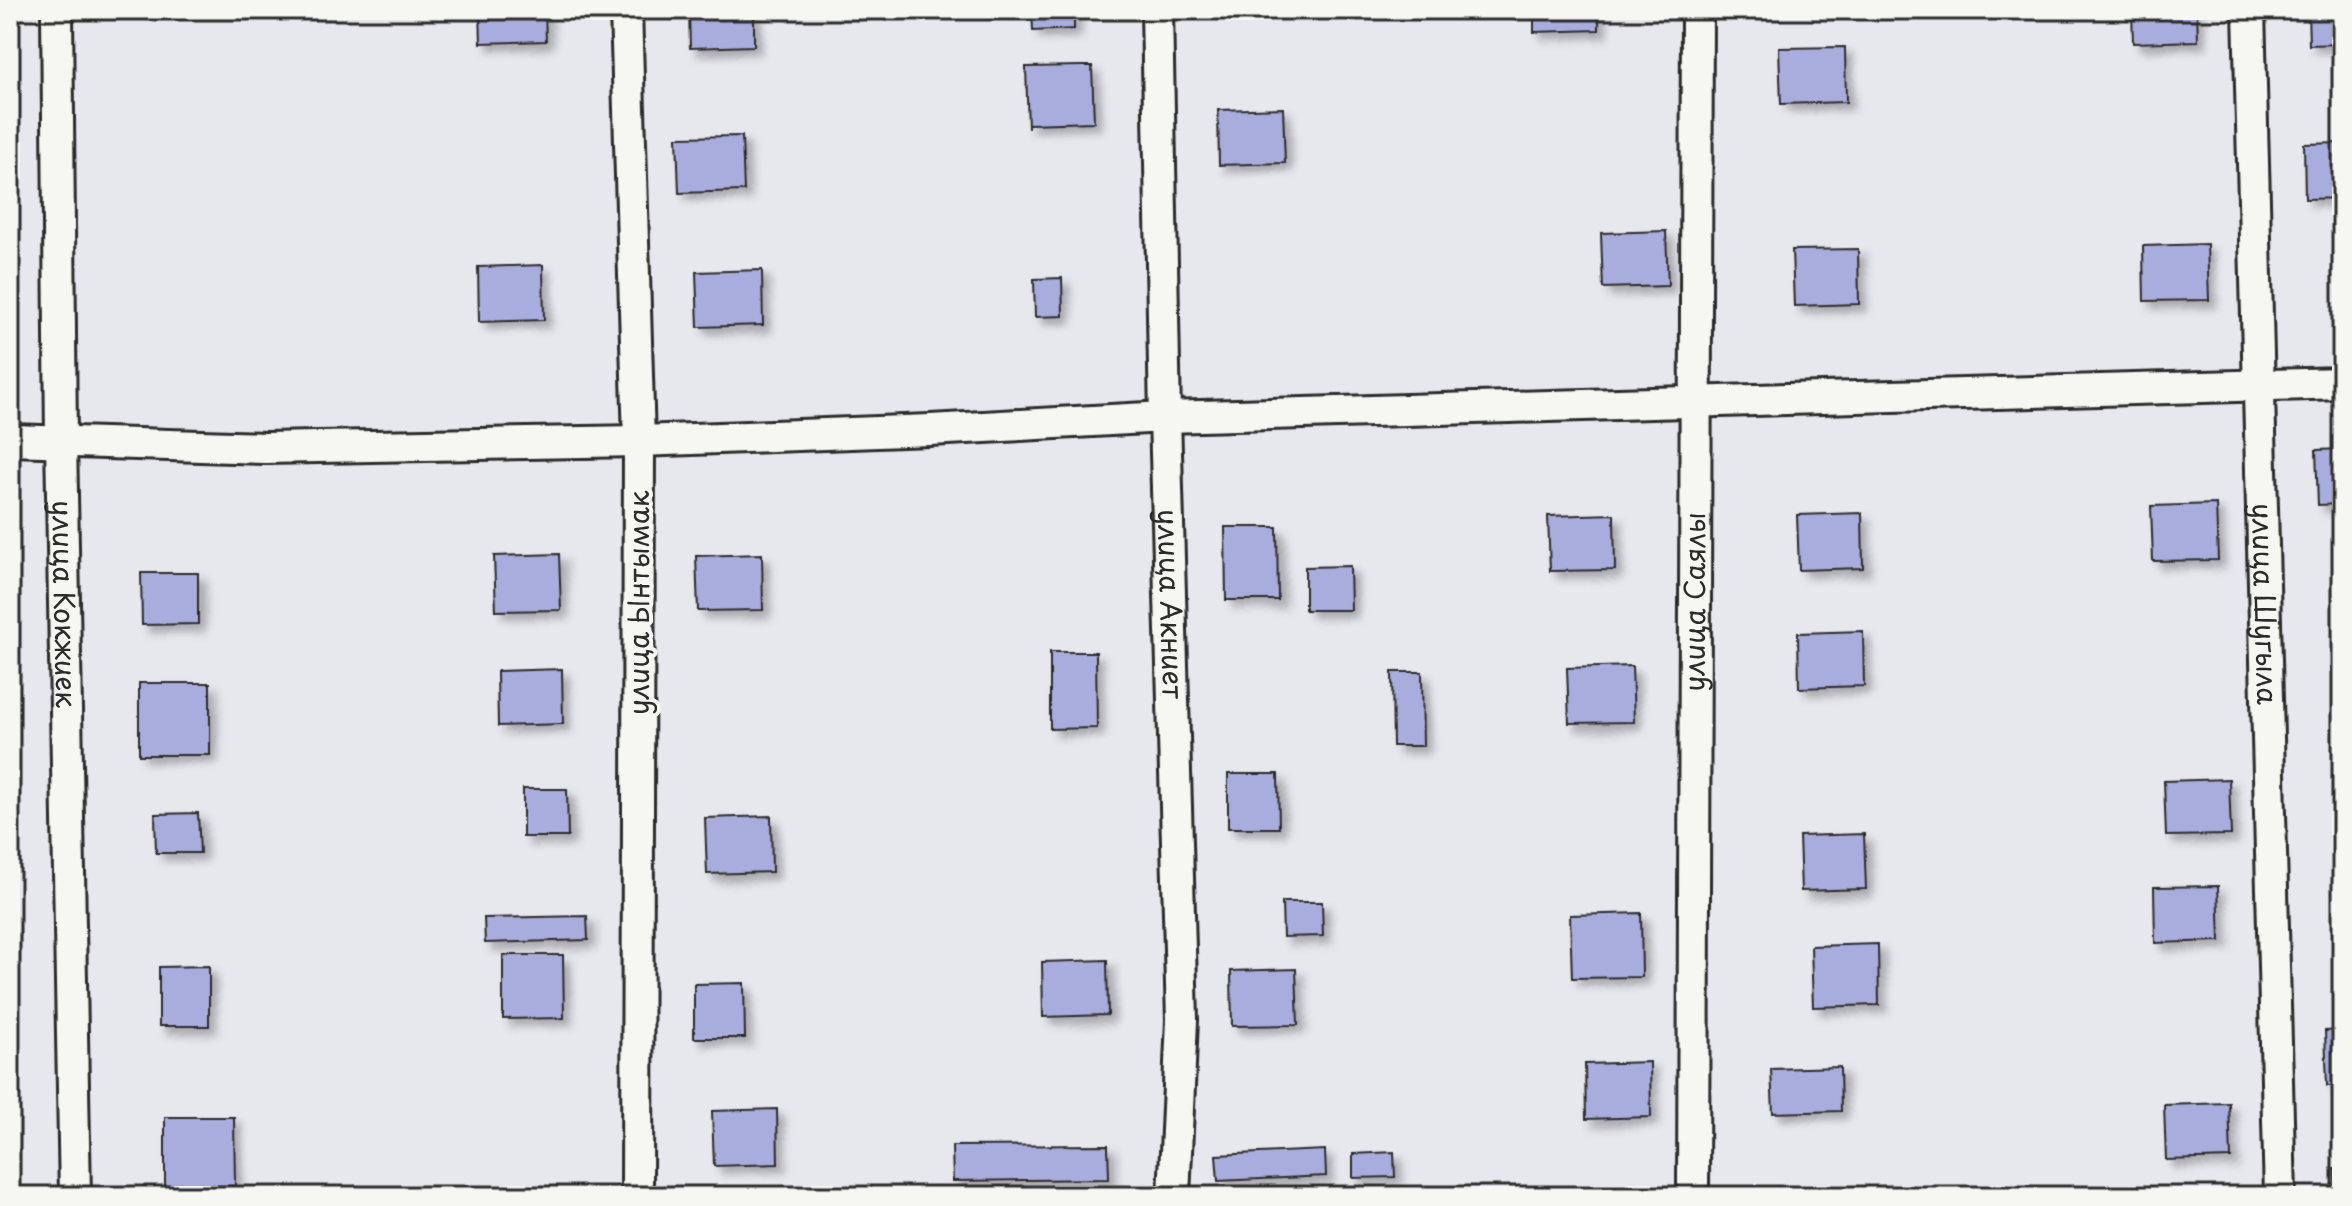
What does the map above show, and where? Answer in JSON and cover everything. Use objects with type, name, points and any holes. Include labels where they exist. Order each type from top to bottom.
[{"type":"street","name":"улица Кокжиек","points":[[57,10],[61,440],[75,1196]]},
{"type":"street","name":"улица Ынтымак","points":[[626,10],[639,441],[637,1196]]},
{"type":"street","name":"улица Акниет","points":[[1157,10],[1182,1020],[1174,1196]]},
{"type":"street","name":"улица Саялы","points":[[1693,1196],[1697,10]]},
{"type":"street","name":"улица Шугыла","points":[[2249,10],[2280,1196]]},
{"type":"street","points":[[10,440],[265,448],[639,441],[1165,417],[2342,383]]},
{"type":"building","points":[[480,10],[545,10],[546,41],[481,43]]},
{"type":"building","points":[[689,10],[754,10],[754,46],[690,48]]},
{"type":"building","points":[[1032,10],[1074,10],[1074,29],[1033,31]]},
{"type":"building","points":[[1534,10],[1599,10],[1599,30],[1534,32]]},
{"type":"building","points":[[2132,10],[2197,10],[2198,41],[2133,43]]},
{"type":"building","points":[[2308,10],[2342,10],[2342,44],[2309,45]]},
{"type":"building","points":[[1845,47],[1846,102],[1781,104],[1779,48]]},
{"type":"building","points":[[1092,66],[1094,122],[1028,124],[1028,129],[1026,67]]},
{"type":"building","points":[[1283,108],[1285,163],[1219,165],[1218,110]]},
{"type":"building","points":[[742,136],[744,191],[679,193],[677,137]]},
{"type":"building","points":[[2342,143],[2342,198],[2305,199],[2304,144]]},
{"type":"building","points":[[1666,231],[1668,286],[1603,288],[1601,233]]},
{"type":"building","points":[[2207,244],[2209,300],[2144,301],[2143,246]]},
{"type":"building","points":[[1858,249],[1859,304],[1794,306],[1792,250]]},
{"type":"building","points":[[543,265],[544,320],[479,322],[478,267]]},
{"type":"building","points":[[762,270],[763,325],[698,327],[696,272]]},
{"type":"building","points":[[1062,278],[1063,316],[1035,317],[1034,279]]},
{"type":"building","points":[[2342,449],[2342,504],[2318,505],[2316,450]]},
{"type":"building","points":[[2216,504],[2218,560],[2153,561],[2151,506]]},
{"type":"building","points":[[1862,513],[1863,568],[1799,570],[1797,515]]},
{"type":"building","points":[[1614,514],[1615,570],[1550,571],[1548,516]]},
{"type":"building","points":[[1225,527],[1277,527],[1278,600],[1226,600]]},
{"type":"building","points":[[559,554],[561,610],[496,611],[494,556]]},
{"type":"building","points":[[762,554],[763,610],[698,611],[696,556]]},
{"type":"building","points":[[1350,566],[1351,610],[1305,610],[1305,567]]},
{"type":"building","points":[[141,573],[198,573],[198,624],[142,625]]},
{"type":"building","points":[[1863,631],[1864,686],[1799,688],[1798,633]]},
{"type":"building","points":[[1050,652],[1096,652],[1097,728],[1050,729]]},
{"type":"building","points":[[1632,666],[1634,722],[1569,723],[1567,668]]},
{"type":"building","points":[[562,669],[563,724],[498,726],[497,671]]},
{"type":"building","points":[[1392,672],[1422,672],[1423,746],[1393,746]]},
{"type":"building","points":[[139,683],[210,683],[210,755],[139,755]]},
{"type":"building","points":[[1228,774],[1278,774],[1279,828],[1228,828]]},
{"type":"building","points":[[2229,779],[2231,835],[2166,836],[2164,781]]},
{"type":"building","points":[[523,789],[567,789],[568,837],[523,837]]},
{"type":"building","points":[[198,813],[200,853],[156,853],[155,814]]},
{"type":"building","points":[[771,816],[772,872],[707,874],[705,818]]},
{"type":"building","points":[[1864,834],[1866,889],[1801,891],[1799,836]]},
{"type":"building","points":[[2218,886],[2220,941],[2155,943],[2154,887]]},
{"type":"building","points":[[1282,902],[1322,902],[1323,936],[1283,937]]},
{"type":"building","points":[[1641,913],[1642,977],[1572,978],[1570,915]]},
{"type":"building","points":[[587,916],[588,940],[485,943],[484,918]]},
{"type":"building","points":[[1878,944],[1879,1005],[1813,1007],[1811,946]]},
{"type":"building","points":[[503,955],[563,955],[564,1018],[503,1019]]},
{"type":"building","points":[[1107,960],[1108,1015],[1043,1017],[1042,962]]},
{"type":"building","points":[[209,966],[209,1026],[159,1026],[159,967]]},
{"type":"building","points":[[1296,969],[1298,1025],[1232,1026],[1231,971]]},
{"type":"building","points":[[744,983],[745,1038],[694,1038],[694,984]]},
{"type":"building","points":[[2342,1030],[2342,1085],[2327,1086],[2325,1031]]},
{"type":"building","points":[[1650,1062],[1651,1117],[1586,1119],[1585,1064]]},
{"type":"building","points":[[1840,1067],[1841,1111],[1773,1113],[1771,1069]]},
{"type":"building","points":[[2229,1103],[2231,1158],[2166,1160],[2164,1105]]},
{"type":"building","points":[[777,1109],[778,1164],[714,1166],[712,1111]]},
{"type":"building","points":[[165,1117],[234,1117],[235,1186],[165,1186]]},
{"type":"building","points":[[1108,1145],[1109,1179],[953,1181],[952,1146]]},
{"type":"building","points":[[1325,1150],[1326,1176],[1218,1181],[1216,1155]]},
{"type":"building","points":[[1394,1152],[1395,1177],[1353,1178],[1353,1154]]},
{"type":"building","points":[[2334,1169],[2342,1169],[2342,1196],[2335,1196]]}]
